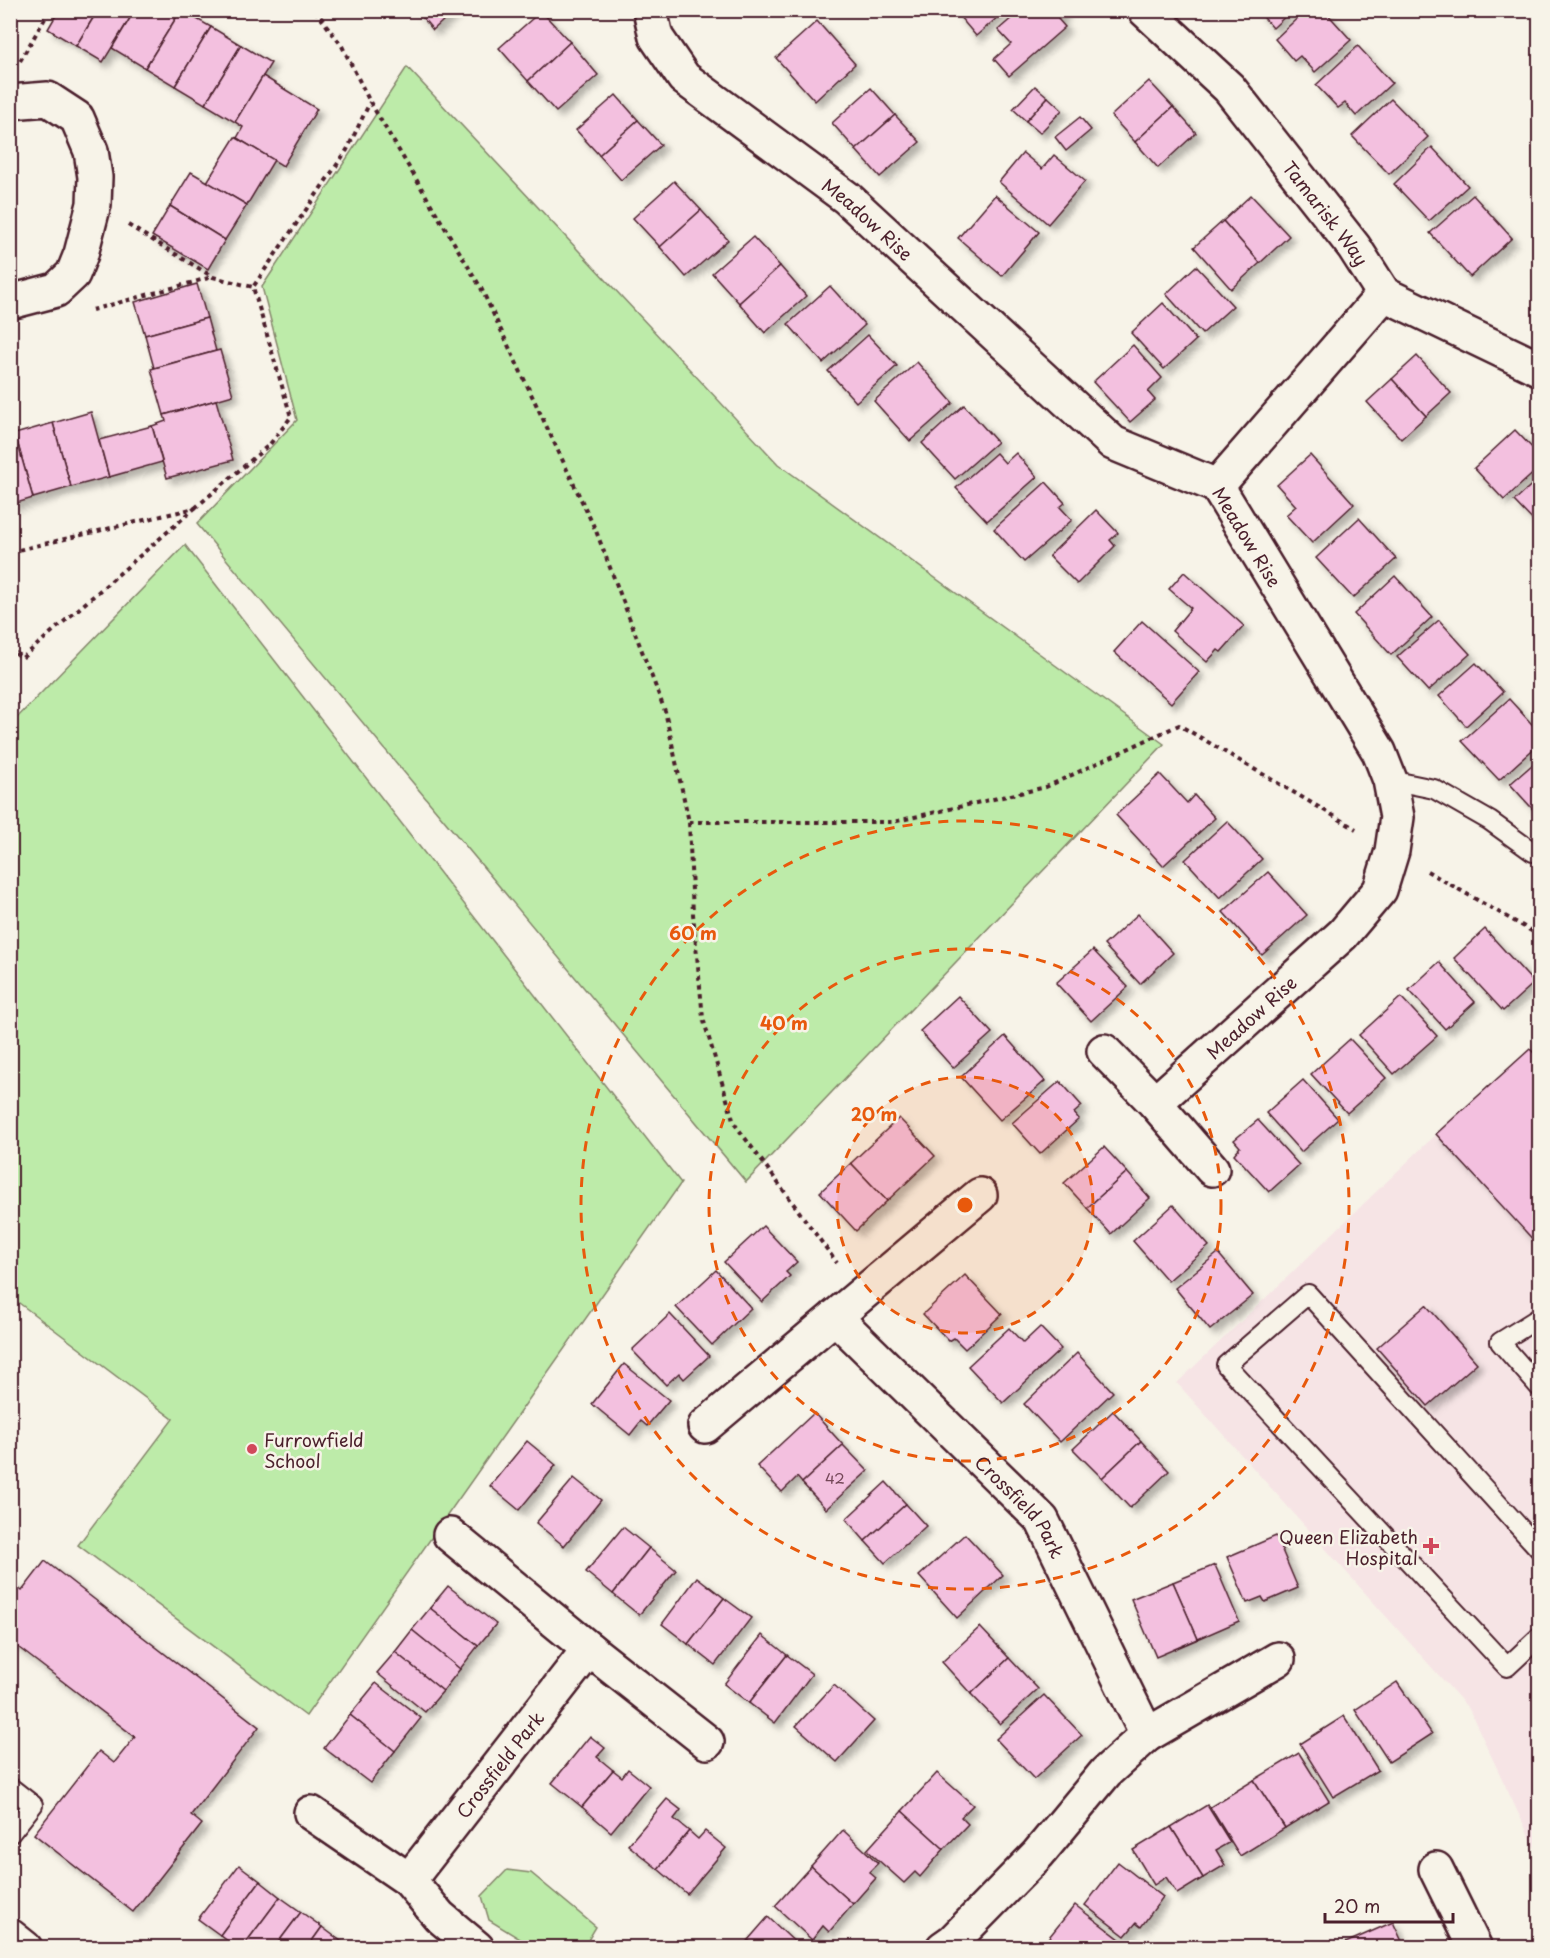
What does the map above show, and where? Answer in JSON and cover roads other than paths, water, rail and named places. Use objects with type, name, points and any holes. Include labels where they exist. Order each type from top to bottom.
[{"type":"street","name":"Meadow Rise","points":[[650,10],[656,37],[684,78],[847,198],[1113,443],[1217,486],[1379,752],[1390,780],[1397,816],[1392,851],[1380,890],[1343,934],[1155,1103]]},
{"type":"street","name":"Tamarisk Way","points":[[1145,10],[1229,88],[1354,247],[1384,294]]},
{"type":"street","points":[[10,302],[56,290],[72,274],[81,254],[94,204],[95,177],[91,151],[77,118],[48,99],[13,86]]},
{"type":"street","points":[[1217,486],[1384,294],[1539,369]]},
{"type":"street","points":[[1104,1051],[1155,1103],[1212,1169]]},
{"type":"street","points":[[705,1426],[980,1195]]},
{"type":"street","name":"Crossfield Park","points":[[835,1317],[1042,1520],[1147,1735]]},
{"type":"street","points":[[450,1535],[707,1742]]},
{"type":"street","name":"Crossfield Park","points":[[409,1880],[590,1649]]},
{"type":"street","points":[[943,1947],[953,1941],[1038,1854],[1106,1772],[1147,1735],[1278,1659]]},
{"type":"street","points":[[311,1813],[409,1880],[439,1916],[477,1947]]},
{"type":"street","points":[[1436,1869],[1475,1947]]},
{"type":"street","points":[[10,1936],[25,1947]]},
{"type":"lane","points":[[1390,780],[1434,789],[1490,821],[1533,852]]},
{"type":"lane","points":[[1539,1550],[1308,1294],[1226,1365],[1507,1667],[1539,1636]]},
{"type":"lane","points":[[1539,1317],[1500,1342],[1539,1388]]},
{"type":"lane","points":[[10,1787],[33,1805],[10,1834]]},
{"type":"place","name":"Furrowfield School","points":[[252,1449]]},
{"type":"place","name":"Queen Elizabeth Hospital","points":[[1431,1546]]}]
